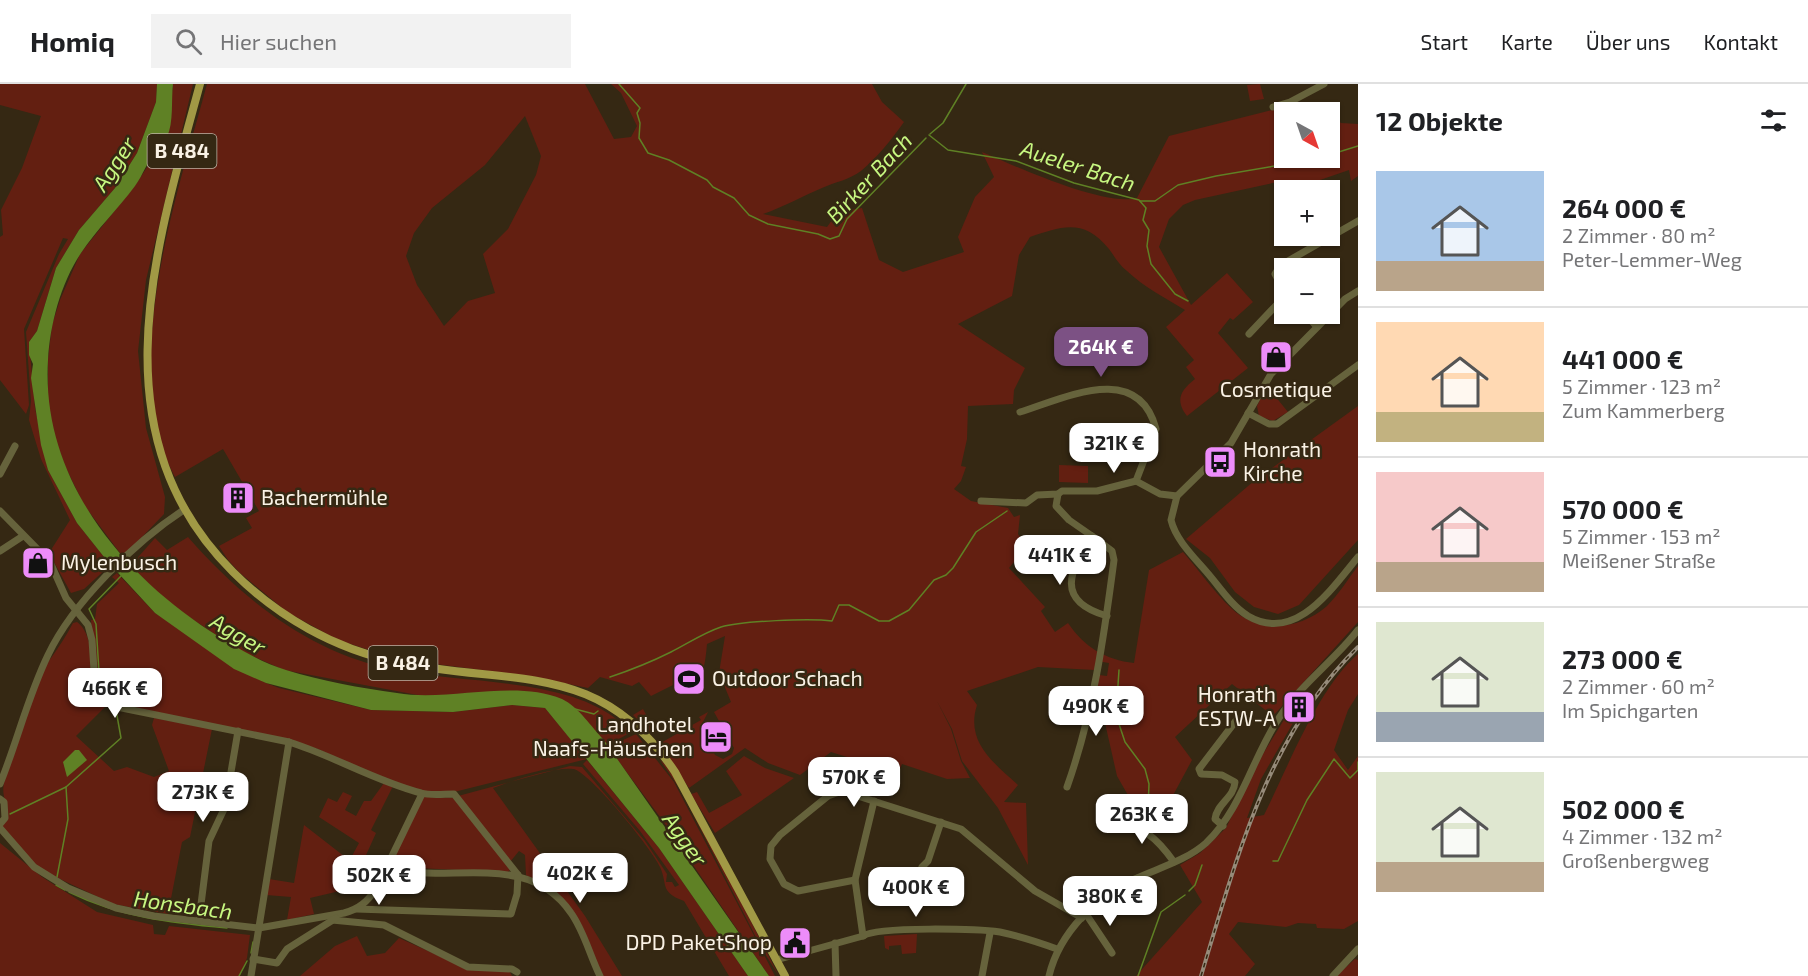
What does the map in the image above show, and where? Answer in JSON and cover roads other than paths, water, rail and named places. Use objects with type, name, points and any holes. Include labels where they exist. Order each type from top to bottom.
[{"type":"main road","name":"B 484","points":[[200,84],[169,204],[154,275],[146,362],[155,439],[166,472],[185,509],[207,542],[248,587],[289,618],[320,636],[361,652],[399,663],[573,688],[602,701],[625,716],[654,742],[675,772],[785,976]]},
{"type":"street","points":[[1273,107],[1324,84]]},
{"type":"street","points":[[1293,258],[1358,221]]},
{"type":"street","points":[[1358,291],[1317,327],[1271,374],[1220,457],[1177,496],[1171,520],[1176,534],[1233,603],[1254,618],[1270,623],[1282,622],[1306,613],[1324,599],[1358,557]]},
{"type":"street","points":[[1250,334],[1274,308]]},
{"type":"street","points":[[1314,324],[1317,327]]},
{"type":"street","points":[[1248,413],[1269,424],[1277,424],[1358,365]]},
{"type":"street","points":[[1020,412],[1077,394],[1108,390],[1132,393],[1148,410],[1156,429],[1136,481]]},
{"type":"street","points":[[0,474],[15,446]]},
{"type":"street","points":[[981,501],[1026,503],[1037,495],[1058,494],[1062,491],[1097,490],[1136,481],[1160,494],[1177,496]]},
{"type":"street","points":[[1058,494],[1056,506],[1060,511],[1114,553],[1107,615],[1096,679],[1079,753],[1067,787]]},
{"type":"street","points":[[0,784],[48,654],[75,609],[134,551],[185,509]]},
{"type":"street","points":[[0,511],[50,562],[66,597],[91,632],[95,685],[112,706],[289,742],[310,748],[364,775],[422,794],[454,794],[518,875],[517,894],[511,914],[357,909],[259,928],[154,916],[116,908],[68,888],[34,867],[0,826],[4,818],[4,802],[0,799]]},
{"type":"street","points":[[0,551],[23,536]]},
{"type":"street","points":[[1092,536],[1074,565],[1072,587],[1080,604],[1107,615]]},
{"type":"street","points":[[1049,976],[1057,949],[1084,916],[1114,889],[1174,862],[1203,845],[1223,826],[1279,717],[1299,692],[1358,630]]},
{"type":"street","points":[[1223,826],[1215,819],[1215,814],[1230,797],[1235,782],[1222,774],[1201,774],[1199,769],[1238,718]]},
{"type":"street","points":[[199,920],[209,842],[225,807],[238,731]]},
{"type":"street","points":[[251,976],[289,742]]},
{"type":"street","points":[[855,880],[807,891],[789,888],[772,865],[771,846],[780,835],[835,793],[842,791],[941,822],[969,834],[1035,891],[1084,916],[1112,953]]},
{"type":"street","points":[[357,909],[376,889],[422,794]]},
{"type":"street","points":[[863,936],[855,880],[874,801]]},
{"type":"street","points":[[1114,821],[1143,829],[1164,848],[1174,862]]},
{"type":"street","points":[[922,867],[928,861],[941,822]]},
{"type":"street","points":[[386,868],[526,877],[557,897],[572,914],[600,976]]},
{"type":"street","points":[[253,959],[277,963],[287,949],[344,913]]},
{"type":"street","points":[[332,920],[384,925],[468,967],[513,969],[517,972]]},
{"type":"street","points":[[776,960],[863,936],[869,931],[897,929],[946,931],[962,928],[1027,939],[1057,949]]},
{"type":"street","points":[[982,976],[990,933]]},
{"type":"street","points":[[835,943],[836,976]]},
{"type":"street","points":[[1333,976],[1358,949]]},
{"type":"waterway","name":"Birker Bach","points":[[619,84],[640,108],[637,113],[640,123],[639,138],[648,153],[669,160],[707,180],[713,187],[734,198],[749,215],[768,224],[818,234],[830,239],[839,236],[847,219],[926,138]]},
{"type":"waterway","name":"Aueler Bach","points":[[930,134],[943,123],[966,84]]},
{"type":"waterway","name":"Aueler Bach","points":[[929,135],[948,150],[1016,161],[1074,183],[1139,200],[1146,208],[1143,220],[1149,230],[1147,246],[1151,264],[1175,294],[1188,301]]},
{"type":"waterway","points":[[1340,152],[1358,146]]},
{"type":"waterway","points":[[1140,201],[1155,201],[1178,185],[1274,166]]},
{"type":"waterway","points":[[610,677],[656,659],[721,627],[776,621],[832,621],[839,605],[849,605],[879,621],[889,621],[909,610],[934,580],[946,575],[953,568],[976,532],[1007,511]]},
{"type":"waterway","name":"Honsbach","points":[[104,690],[99,672],[96,624],[89,609],[121,576]]},
{"type":"waterway","points":[[1119,670],[1116,715],[1125,742],[1145,769],[1149,784],[1148,809]]},
{"type":"waterway","name":"Honsbach","points":[[109,696],[114,702]]},
{"type":"waterway","points":[[575,709],[594,714],[598,711]]},
{"type":"waterway","name":"Honsbach","points":[[57,877],[68,819],[66,787],[121,738],[116,710]]},
{"type":"waterway","points":[[1273,861],[1278,861],[1307,800],[1334,759],[1350,778],[1358,770]]},
{"type":"waterway","points":[[1358,762],[1358,769]]},
{"type":"waterway","points":[[10,814],[66,787]]},
{"type":"waterway","points":[[1189,891],[1195,885],[1202,865]]},
{"type":"waterway","name":"Honsbach","points":[[56,885],[65,890]]},
{"type":"waterway","name":"Honsbach","points":[[69,892],[88,901],[146,918],[227,928]]},
{"type":"waterway","points":[[1138,976],[1161,912],[1185,895]]},
{"type":"waterway","name":"Honsbach","points":[[251,953],[253,942]]},
{"type":"waterway","name":"Honsbach","points":[[239,976],[247,961]]},
{"type":"railway","points":[[1201,976],[1243,843],[1278,759],[1300,720],[1327,682],[1358,647]]},
{"type":"place","name":"Cosmetique","points":[[1276,357]]},
{"type":"place","name":"Honrath Kirche","points":[[1220,462]]},
{"type":"place","name":"Bachermühle","points":[[238,498]]},
{"type":"place","name":"Mylenbusch","points":[[38,563]]},
{"type":"place","name":"Outdoor Schach","points":[[689,679]]},
{"type":"place","name":"Honrath ESTW-A","points":[[1299,707]]},
{"type":"place","name":"Landhotel Naafs-Häuschen","points":[[716,737]]},
{"type":"place","name":"DPD PaketShop","points":[[795,943]]},
{"type":"water label","name":"Agger","points":[[114,164]]},
{"type":"water label","name":"Agger","points":[[238,634]]},
{"type":"water label","name":"Agger","points":[[685,839]]}]
